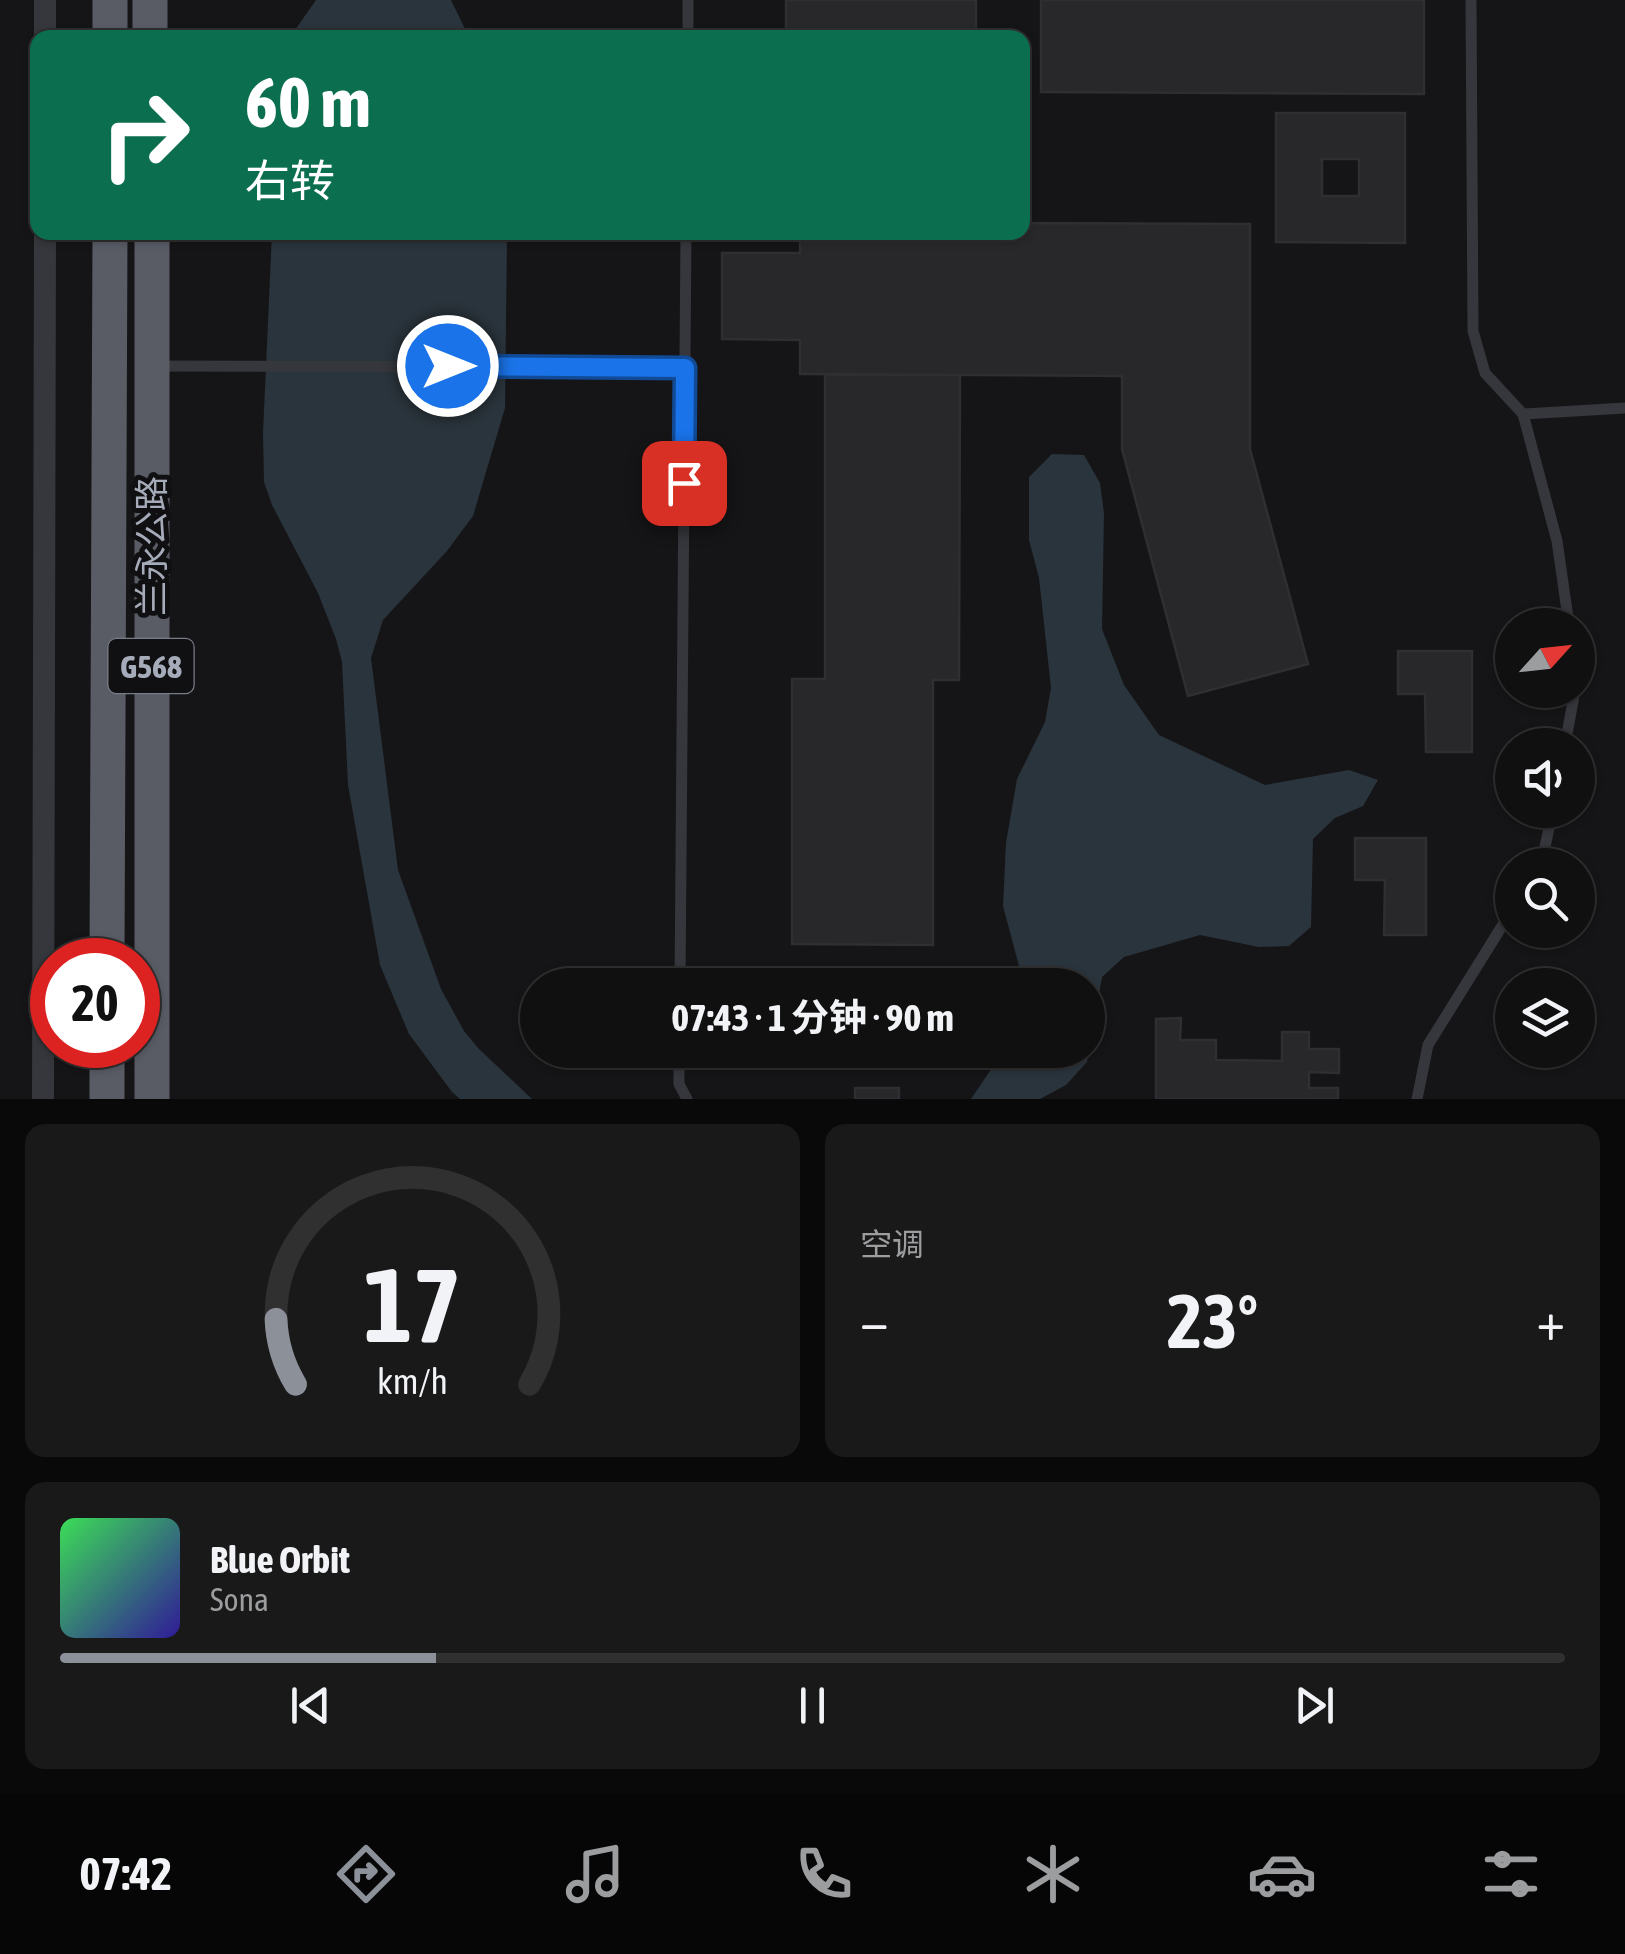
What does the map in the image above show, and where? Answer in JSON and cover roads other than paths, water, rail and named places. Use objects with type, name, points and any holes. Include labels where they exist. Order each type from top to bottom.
[{"type":"highway","points":[[110,0],[110,30]]},
{"type":"highway","points":[[150,0],[150,30]]},
{"type":"highway","name":"兰永公路","points":[[107,938],[110,240]]},
{"type":"highway","name":"兰永公路","points":[[152,240],[152,1099]]},
{"type":"highway","points":[[106,1099],[107,1068]]},
{"type":"street","points":[[46,0],[46,30]]},
{"type":"street","points":[[42,1099],[45,240]]},
{"type":"lane","points":[[688,0],[688,30]]},
{"type":"lane","points":[[1471,0],[1473,331],[1486,373],[1524,414],[1557,541],[1567,608]]},
{"type":"lane","points":[[680,968],[686,240]]},
{"type":"lane","points":[[151,366],[685,368]]},
{"type":"lane","points":[[1524,414],[1625,408]]},
{"type":"lane","points":[[1417,1099],[1428,1045],[1495,937]]},
{"type":"lane","points":[[679,1068],[679,1084],[687,1099]]}]
